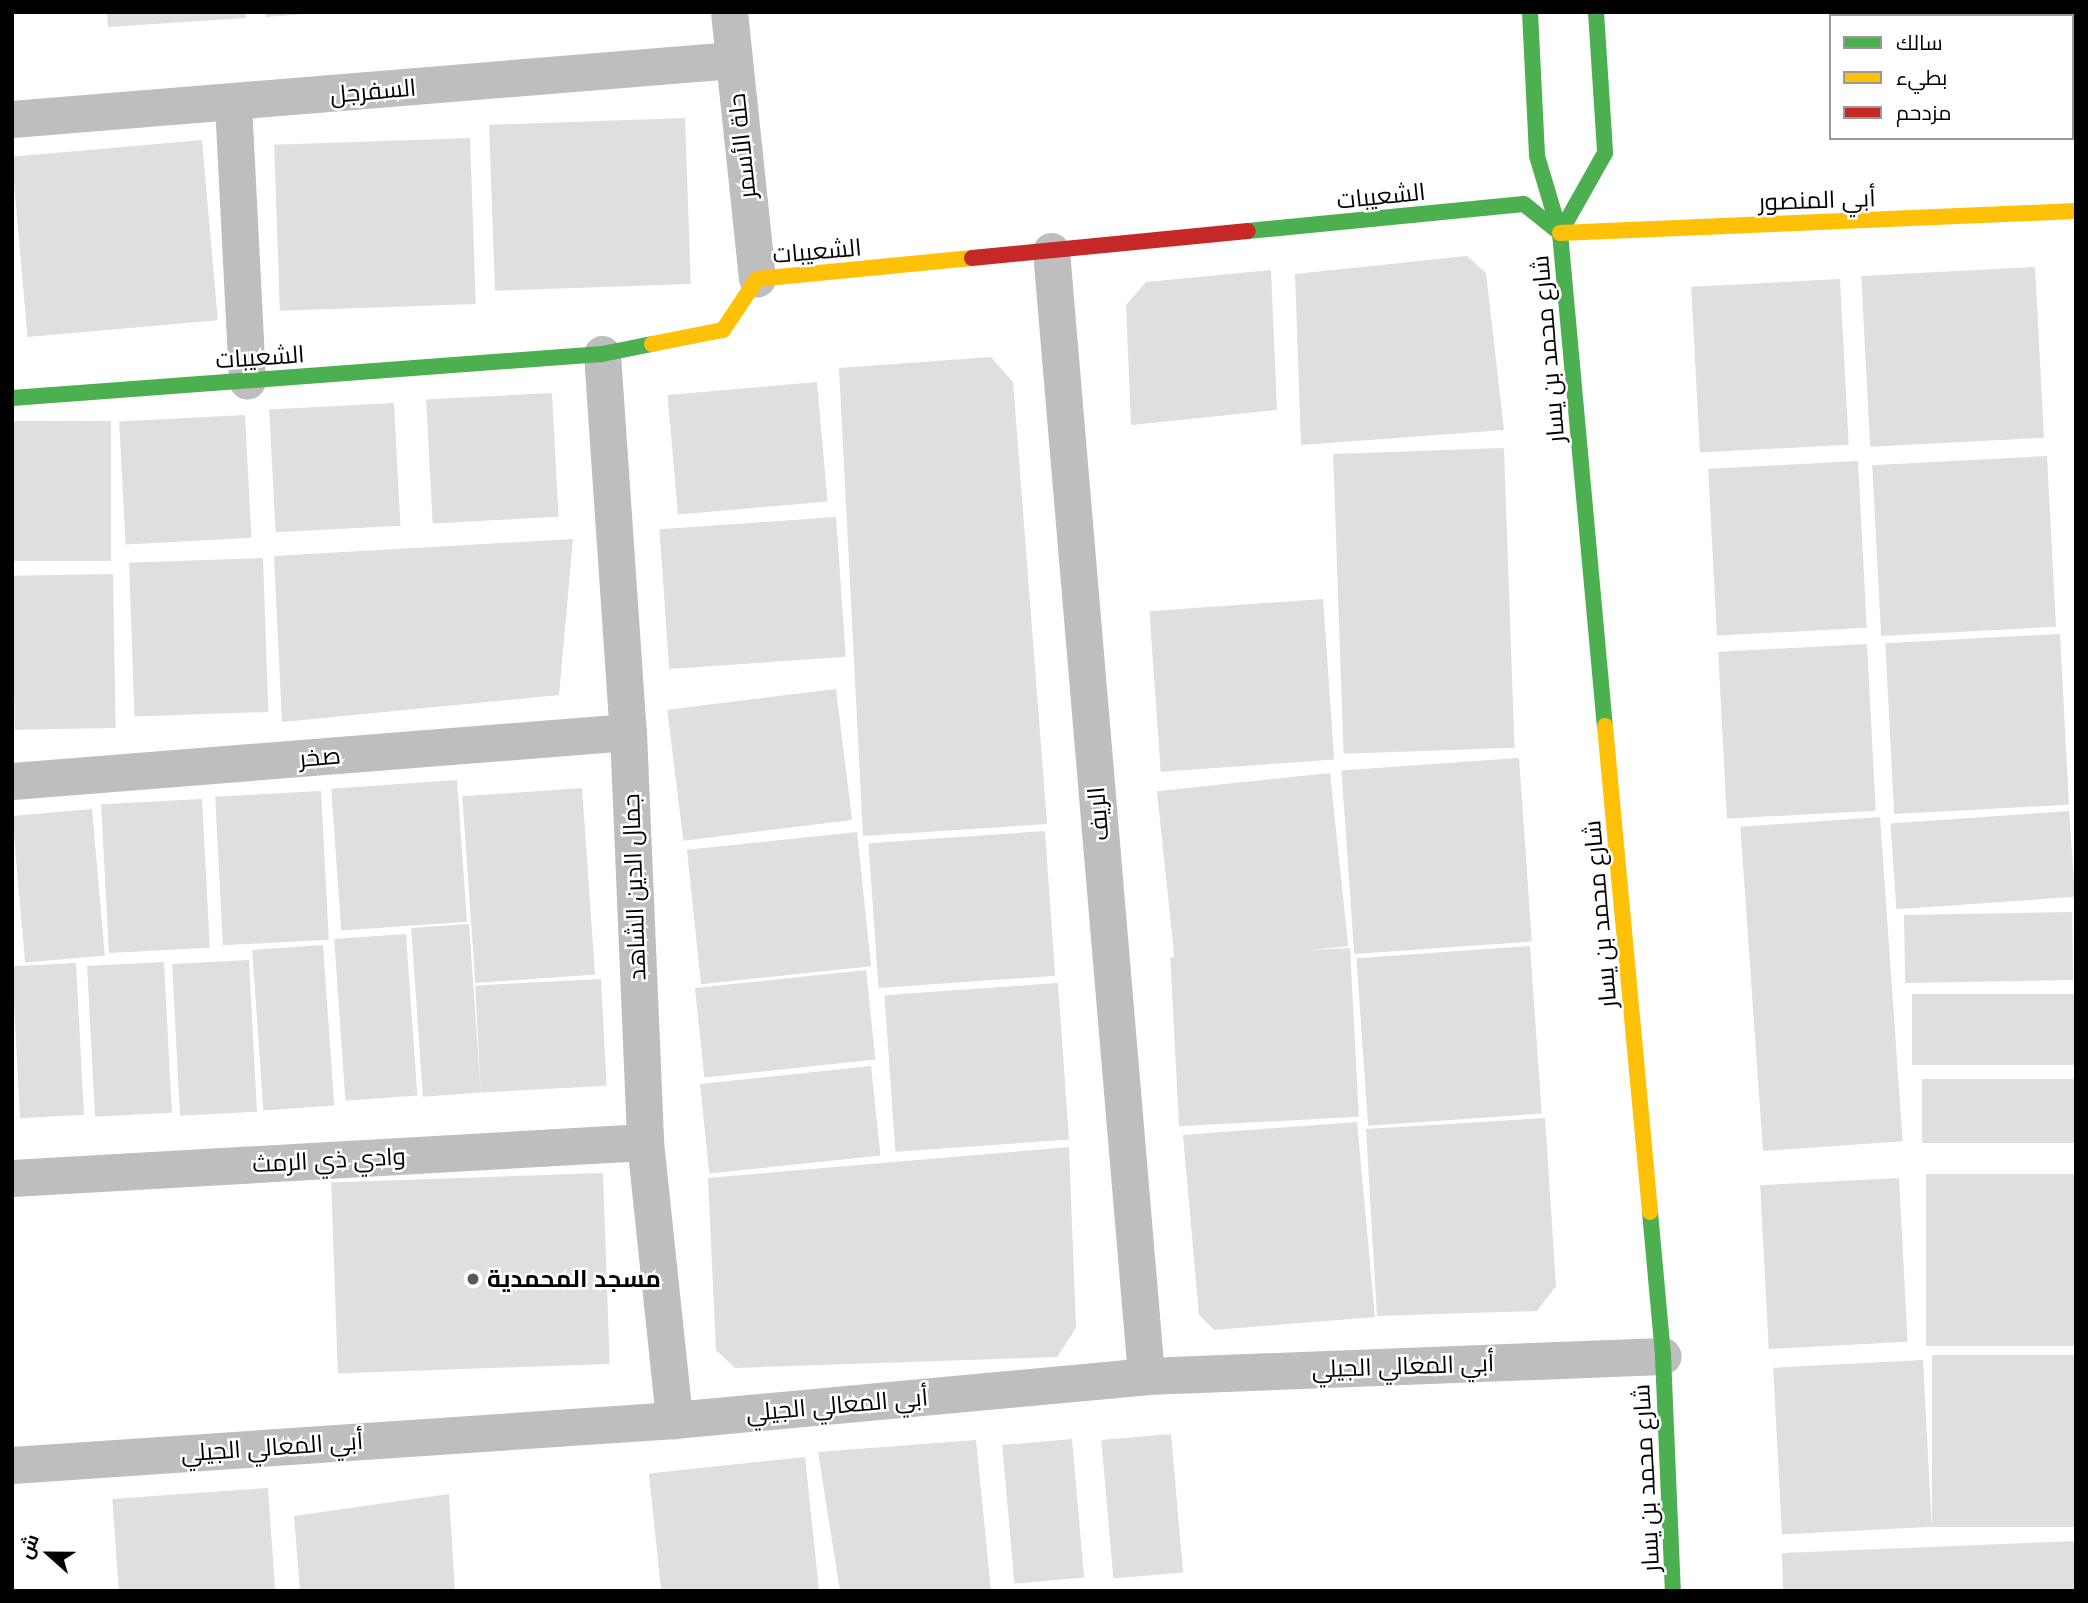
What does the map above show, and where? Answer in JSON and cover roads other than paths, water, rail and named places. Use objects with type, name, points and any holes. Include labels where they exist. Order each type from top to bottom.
[{"type":"street","name":"حلة الأسمر","points":[[729,12],[757,279]]},
{"type":"street","name":"شارع محمد بن يسار","points":[[1530,12],[1537,156],[1560,233],[1663,1356],[1673,1591]]},
{"type":"street","name":"شارع محمد بن يسار","points":[[1560,233],[1605,152],[1596,12]]},
{"type":"street","name":"السفرجل","points":[[12,120],[733,60]]},
{"type":"street","points":[[233,103],[247,381]]},
{"type":"street","name":"الشعيبات","points":[[12,398],[602,354],[723,330],[757,279],[1524,204],[1560,233]]},
{"type":"street","name":"أبي المنصور","points":[[1560,233],[2075,216]]},
{"type":"street","name":"الريف","points":[[1051,251],[1146,1376]]},
{"type":"street","name":"جمال الدين الشاهد","points":[[602,354],[628,732],[645,1142],[674,1420]]},
{"type":"street","name":"صخر","points":[[12,781],[628,732]]},
{"type":"street","name":"وادي ذي الرمث","points":[[12,1178],[645,1142]]},
{"type":"street","name":"أبي المعالي الجيلي","points":[[12,1465],[674,1420],[1146,1376],[1663,1356]]},
{"type":"place","name":"مسجد المحمدية","points":[[473,1279]]}]
